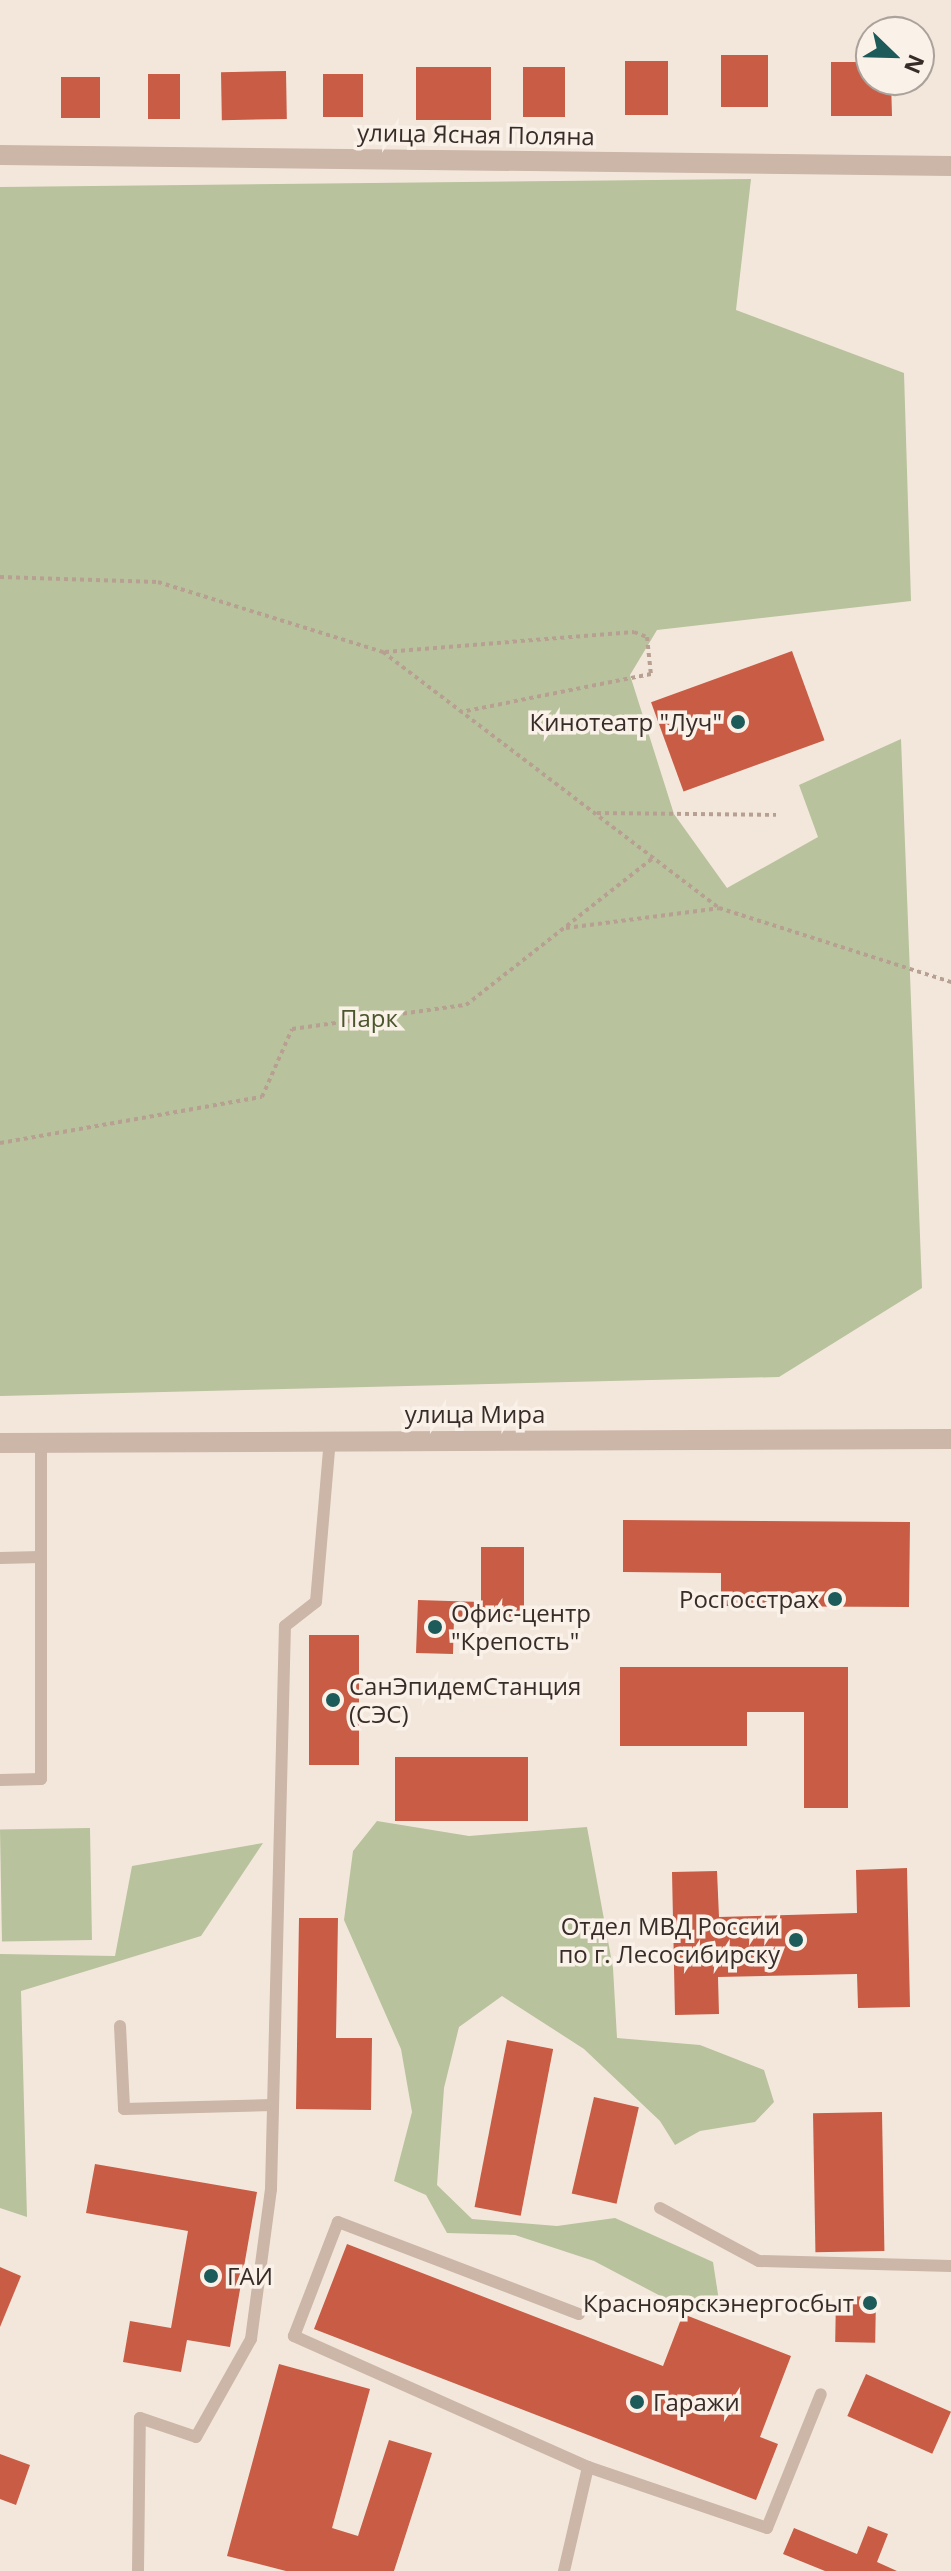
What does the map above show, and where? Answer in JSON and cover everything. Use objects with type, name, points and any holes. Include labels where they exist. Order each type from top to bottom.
[{"type":"street","name":"улица Ясная Поляна","points":[[0,155],[951,166]]},
{"type":"street","name":"улица Мира","points":[[0,1443],[951,1439]]},
{"type":"lane","points":[[138,2571],[140,2418],[196,2437],[251,2339],[271,2189],[285,1626],[316,1602],[330,1440]]},
{"type":"lane","points":[[0,1780],[41,1779],[41,1443]]},
{"type":"lane","points":[[0,1558],[41,1557]]},
{"type":"lane","points":[[120,2026],[124,2109],[273,2105]]},
{"type":"lane","points":[[660,2208],[759,2261],[951,2266]]},
{"type":"lane","points":[[579,2314],[338,2222],[294,2336],[588,2467],[767,2528],[821,2394]]},
{"type":"lane","points":[[564,2571],[588,2467]]},
{"type":"path","points":[[0,577],[158,582],[383,652],[719,908],[951,982]]},
{"type":"path","points":[[383,652],[647,637],[651,674],[461,712]]},
{"type":"path","points":[[594,813],[776,815]]},
{"type":"path","points":[[0,1143],[262,1097],[292,1029],[466,1005],[653,858]]},
{"type":"path","points":[[564,928],[719,908]]},
{"type":"green space","name":"Парк","points":[[751,179],[736,310],[904,373],[911,601],[657,630],[630,675],[674,814],[727,888],[818,837],[799,785],[901,739],[922,1288],[779,1377],[0,1396],[0,187]]},
{"type":"green space","points":[[377,1821],[469,1836],[587,1827],[613,1968],[617,2038],[700,2045],[764,2070],[774,2102],[755,2122],[700,2131],[675,2145],[660,2121],[584,2049],[502,1996],[459,2027],[444,2088],[437,2185],[472,2219],[557,2226],[615,2218],[713,2262],[720,2307],[670,2301],[594,2261],[515,2235],[447,2233],[426,2195],[394,2181],[412,2112],[401,2049],[344,1920],[353,1851]]},
{"type":"green space","points":[[90,1828],[92,1940],[2,1942],[0,1830]]},
{"type":"green space","points":[[263,1843],[201,1936],[21,1991],[27,2217],[0,2208],[0,1954],[115,1956],[132,1866]]},
{"type":"building","points":[[721,55],[768,55],[768,107],[721,107]]},
{"type":"building","points":[[625,61],[668,61],[668,115],[625,115]]},
{"type":"building","points":[[831,62],[855,62],[855,96],[891,96],[892,116],[831,116]]},
{"type":"building","points":[[416,67],[491,67],[491,120],[416,120]]},
{"type":"building","points":[[523,67],[565,67],[565,117],[523,117]]},
{"type":"building","points":[[286,71],[287,119],[222,120],[221,72]]},
{"type":"building","points":[[148,74],[180,74],[180,119],[148,119]]},
{"type":"building","points":[[323,74],[363,74],[363,117],[323,117]]},
{"type":"building","points":[[61,77],[100,77],[100,118],[61,118]]},
{"type":"building","name":"Кинотеатр \"Луч\"","points":[[792,651],[824,740],[684,792],[651,702]]},
{"type":"building","points":[[623,1520],[910,1522],[909,1607],[721,1606],[721,1573],[623,1572]]},
{"type":"building","points":[[481,1547],[524,1547],[524,1619],[454,1618],[453,1654],[416,1653],[418,1600],[481,1602]]},
{"type":"building","name":"СанЭпидемСтанция (СЭС)","points":[[309,1635],[359,1635],[359,1765],[309,1765]]},
{"type":"building","points":[[620,1667],[848,1667],[848,1808],[804,1808],[804,1712],[747,1712],[747,1746],[620,1746]]},
{"type":"building","points":[[395,1757],[528,1757],[528,1821],[395,1821]]},
{"type":"building","points":[[907,1868],[910,2007],[858,2008],[857,1974],[718,1977],[719,2014],[675,2015],[672,1872],[717,1871],[719,1917],[857,1913],[856,1870]]},
{"type":"building","points":[[299,1918],[338,1918],[336,2038],[372,2038],[371,2110],[296,2109]]},
{"type":"building","points":[[507,2040],[553,2049],[521,2216],[475,2207]]},
{"type":"building","points":[[594,2097],[639,2107],[617,2204],[572,2193]]},
{"type":"building","points":[[882,2112],[884,2251],[815,2252],[813,2113]]},
{"type":"building","name":"ГАИ","points":[[95,2164],[257,2192],[230,2347],[187,2340],[181,2372],[123,2362],[130,2321],[171,2328],[188,2231],[86,2213]]},
{"type":"building","name":"Гаражи","points":[[347,2244],[663,2366],[683,2314],[791,2356],[760,2437],[778,2444],[756,2500],[314,2329]]},
{"type":"building","points":[[0,2267],[21,2276],[0,2327]]},
{"type":"building","points":[[836,2296],[876,2297],[875,2343],[835,2342]]},
{"type":"building","points":[[279,2364],[370,2389],[332,2528],[358,2536],[389,2440],[432,2453],[394,2571],[286,2571],[227,2556]]},
{"type":"building","points":[[866,2374],[951,2412],[932,2454],[847,2416]]},
{"type":"building","points":[[0,2454],[30,2465],[16,2505],[0,2499]]},
{"type":"building","points":[[868,2526],[888,2534],[877,2562],[897,2571],[825,2571],[783,2554],[794,2528],[857,2554]]},
{"type":"place","name":"Кинотеатр \"Луч\"","points":[[738,722]]},
{"type":"place","name":"Росгосстрах","points":[[835,1599]]},
{"type":"place","name":"Офис-центр \"Крепость\"","points":[[435,1627]]},
{"type":"place","name":"СанЭпидемСтанция (СЭС)","points":[[333,1700]]},
{"type":"place","name":"Отдел МВД России по г. Лесосибирску","points":[[796,1940]]},
{"type":"place","name":"ГАИ","points":[[211,2276]]},
{"type":"place","name":"Красноярскэнергосбыт","points":[[870,2303]]},
{"type":"place","name":"Гаражи","points":[[637,2402]]}]
